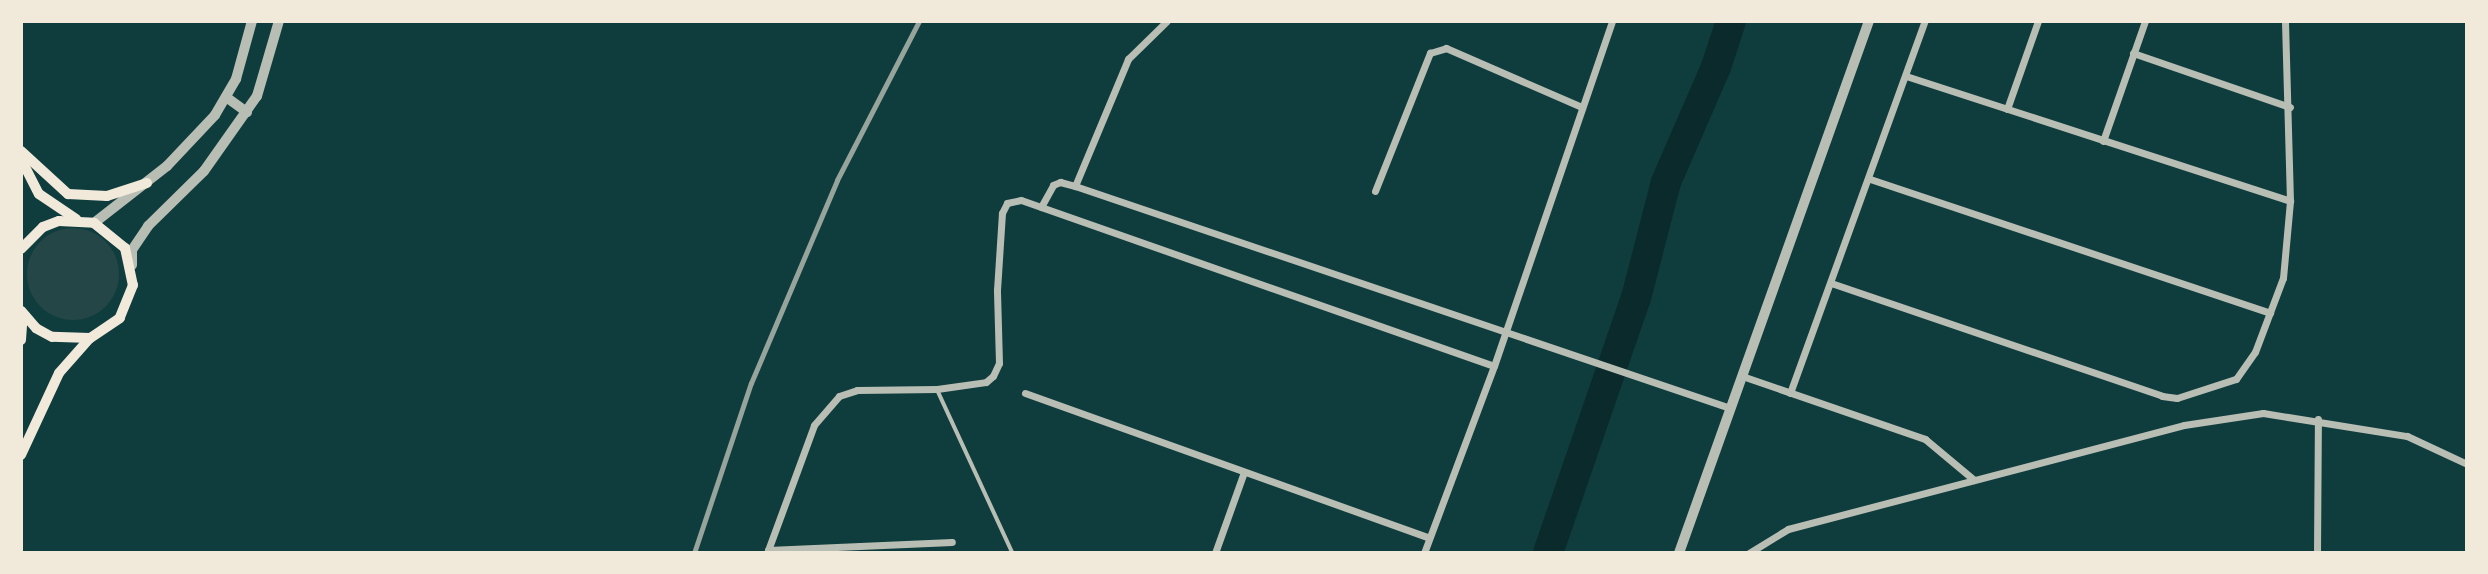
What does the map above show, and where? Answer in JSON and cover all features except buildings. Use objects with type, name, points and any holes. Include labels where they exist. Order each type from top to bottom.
[{"type":"main road","points":[[21,151],[68,194],[107,196],[147,183]]},
{"type":"main road","points":[[21,159],[39,194],[76,219],[94,223],[119,241],[132,267],[133,285],[124,311],[106,330],[90,338],[59,373],[21,455]]},
{"type":"main road","points":[[21,249],[43,227],[76,219]]},
{"type":"main road","points":[[22,312],[52,337],[90,338]]},
{"type":"main road","points":[[21,340],[22,312]]},
{"type":"street","points":[[94,223],[147,183],[215,115],[236,79],[252,21]]},
{"type":"street","points":[[132,267],[132,250],[148,226],[204,171],[257,96],[279,21]]},
{"type":"street","points":[[1075,186],[1128,59],[1167,21]]},
{"type":"street","points":[[1424,553],[1507,333],[1612,21]]},
{"type":"street","points":[[1679,553],[1869,21]]},
{"type":"street","points":[[1790,393],[1870,179],[1925,21]]},
{"type":"street","points":[[2007,109],[2038,21]]},
{"type":"street","points":[[2103,141],[2145,21]]},
{"type":"street","points":[[1830,283],[2162,396],[2177,398],[2211,387],[2246,370],[2283,278],[2290,201],[2290,107],[2285,21]]},
{"type":"street","points":[[1375,191],[1430,53],[1446,48],[1582,107]]},
{"type":"street","points":[[2133,52],[2290,107]]},
{"type":"street","points":[[1906,76],[2290,201]]},
{"type":"street","points":[[226,97],[247,112]]},
{"type":"street","points":[[1870,179],[2270,313]]},
{"type":"street","points":[[1041,207],[1054,186],[1060,182],[1075,186],[1730,408]]},
{"type":"street","points":[[952,542],[767,552],[823,411],[839,396],[857,390],[937,389],[986,382],[993,376],[1000,345],[997,290],[1002,213],[1007,202],[1021,200],[1494,366]]},
{"type":"street","points":[[1742,376],[1926,439],[1974,480]]},
{"type":"street","points":[[1025,393],[1429,538]]},
{"type":"street","points":[[1749,553],[1788,528],[2184,425],[2263,413],[2318,419],[2407,436],[2467,464]]},
{"type":"street","points":[[2317,553],[2318,419]]},
{"type":"street","points":[[1215,553],[1244,472]]},
{"type":"lane","points":[[937,389],[1013,553]]},
{"type":"shaded area","points":[[73,228],[91,232],[105,242],[115,256],[119,274],[115,292],[105,306],[91,316],[73,320],[55,316],[41,306],[31,292],[27,274],[31,256],[41,242],[55,232]]},
{"type":"waterway","points":[[1548,553],[1636,298],[1666,182],[1716,67],[1731,21]]},
{"type":"railway","points":[[694,553],[751,383],[837,180],[919,21]]}]
